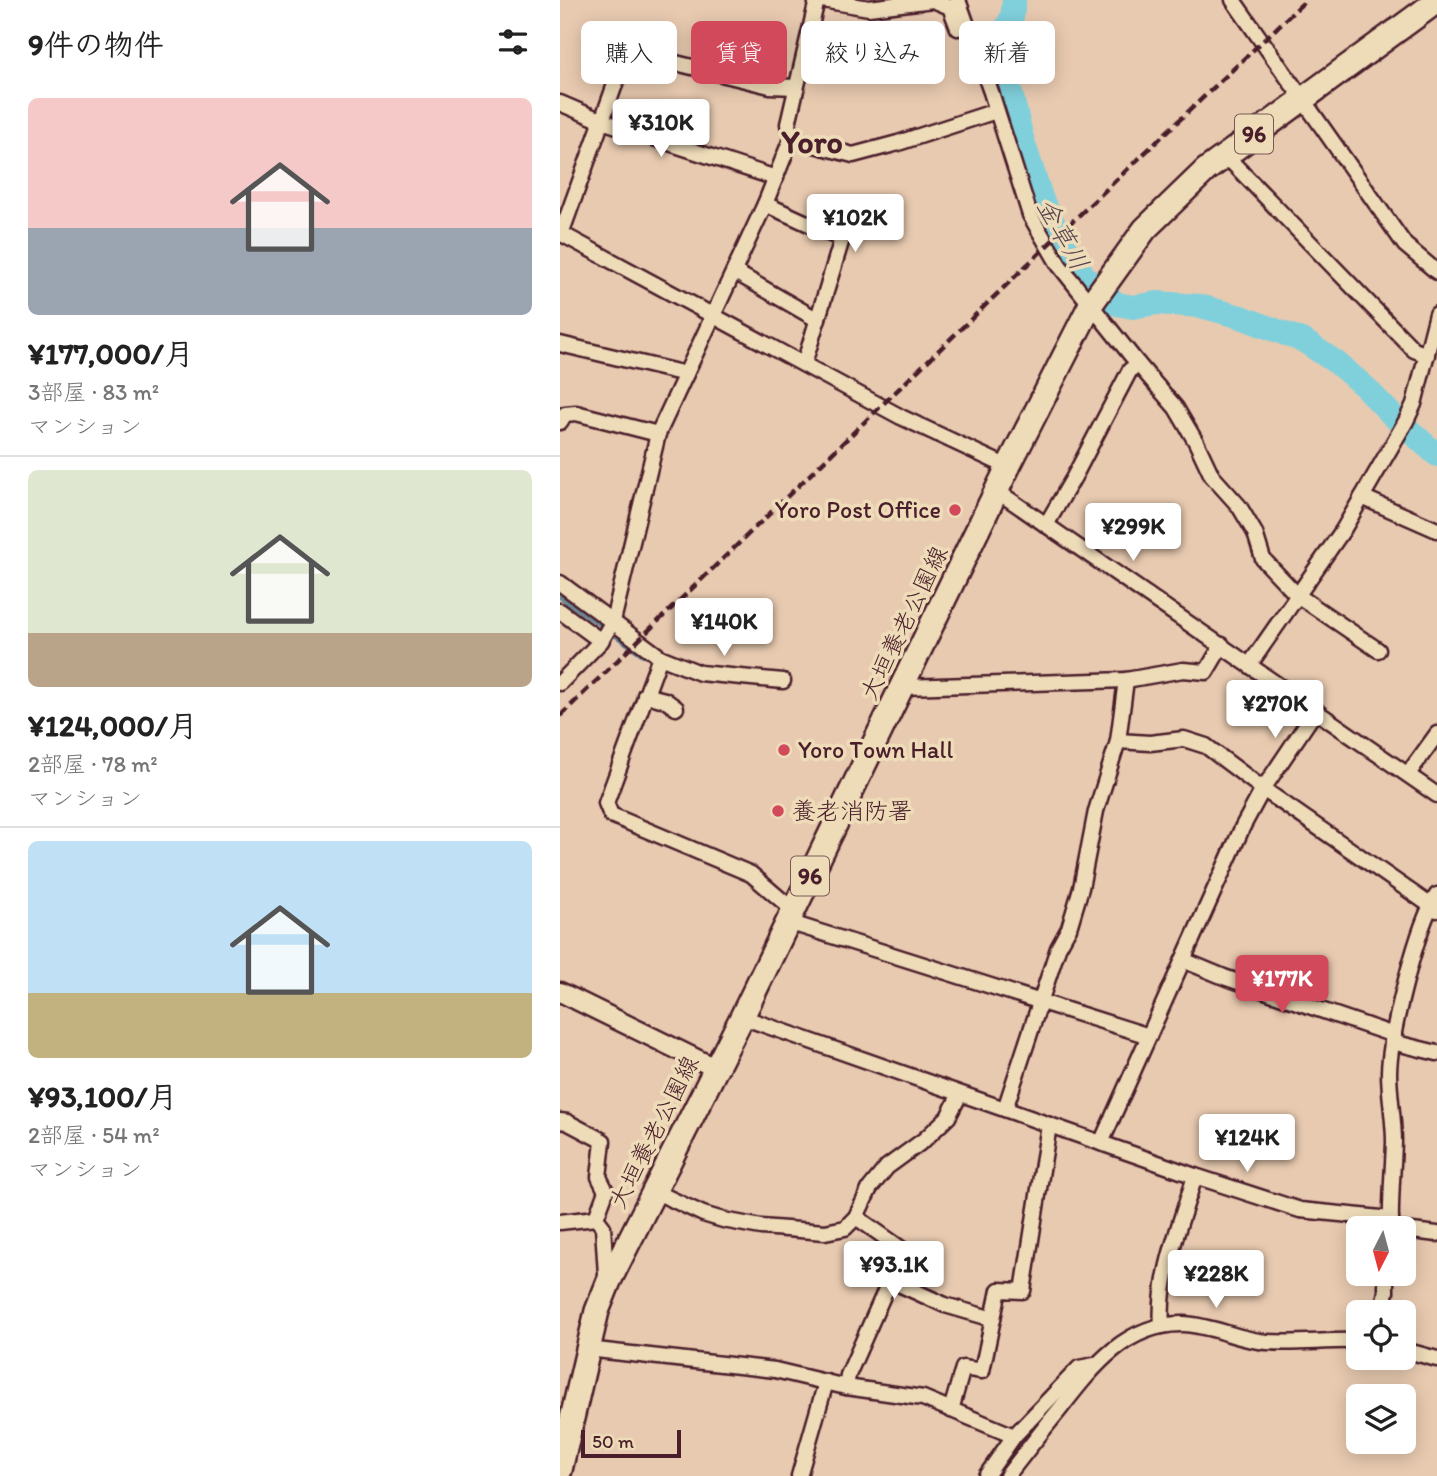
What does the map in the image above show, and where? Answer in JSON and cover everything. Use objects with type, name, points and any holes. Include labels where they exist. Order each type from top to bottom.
[{"type":"main road","name":"大垣養老公園線","points":[[560,1470],[565,1428],[597,1311],[609,1281],[743,1017],[1008,467],[1099,293],[1145,229],[1206,170],[1431,5]]},
{"type":"street","points":[[560,683],[601,641],[613,621],[658,434],[715,317],[791,139],[788,124],[795,86],[820,0],[869,8],[933,0],[950,7],[979,80],[990,92]]},
{"type":"street","points":[[958,0],[1030,215],[1059,265],[1099,293],[1138,364],[1176,408],[1212,476],[1239,506],[1255,533],[1263,559],[1297,595],[1378,650]]},
{"type":"street","points":[[1233,0],[1405,245],[1437,272]]},
{"type":"street","points":[[795,86],[770,86],[635,53],[626,54],[560,234],[901,417],[1008,467]]},
{"type":"street","points":[[560,103],[602,121],[776,177]]},
{"type":"street","points":[[791,139],[853,155],[996,111]]},
{"type":"street","points":[[1225,155],[1414,350],[1427,355]]},
{"type":"street","points":[[765,204],[842,239],[804,364]]},
{"type":"street","points":[[735,272],[818,320]]},
{"type":"street","points":[[1250,664],[1343,530],[1402,428],[1414,404],[1437,314]]},
{"type":"street","points":[[560,345],[686,374]]},
{"type":"street","points":[[1046,525],[1130,370],[1138,364]]},
{"type":"street","points":[[560,422],[565,414],[576,413],[658,434]]},
{"type":"street","points":[[997,491],[1437,795]]},
{"type":"street","points":[[1362,497],[1437,530]]},
{"type":"street","points":[[560,583],[660,657],[700,673],[783,681]]},
{"type":"street","points":[[560,611],[601,641]]},
{"type":"street","points":[[904,687],[1126,680],[1183,670],[1206,672],[1222,645]]},
{"type":"street","points":[[660,657],[606,803],[611,815],[751,874],[790,916],[1042,1003],[1149,1036]]},
{"type":"street","points":[[1005,1109],[1058,948],[1069,928],[1077,901],[1096,811],[1118,741],[1126,680]]},
{"type":"street","points":[[645,695],[665,700],[677,708]]},
{"type":"street","points":[[1101,1143],[1243,826],[1263,789],[1316,710]]},
{"type":"street","points":[[1408,774],[1437,734]]},
{"type":"street","points":[[1118,741],[1150,743],[1184,739],[1206,746],[1263,789],[1435,904],[1416,946],[1393,1038],[1389,1071],[1394,1138],[1391,1216]]},
{"type":"street","points":[[1184,960],[1224,977],[1437,1053]]},
{"type":"street","points":[[560,992],[715,1068]]},
{"type":"street","points":[[743,1017],[1195,1176],[1300,1210],[1346,1217]]},
{"type":"street","points":[[654,1191],[703,1214],[723,1220],[761,1227],[825,1232],[845,1228],[856,1217],[870,1188],[887,1167],[924,1140],[948,1117],[960,1094]]},
{"type":"street","points":[[560,1121],[603,1141],[599,1177],[606,1191],[596,1218]]},
{"type":"street","points":[[951,1410],[963,1368],[982,1371],[999,1290],[1023,1290],[1049,1125]]},
{"type":"street","points":[[1162,1326],[1164,1291],[1169,1268],[1195,1176]]},
{"type":"street","points":[[846,1387],[848,1376],[903,1250],[856,1217]]},
{"type":"street","points":[[560,1222],[596,1218]]},
{"type":"street","points":[[596,1218],[603,1227],[606,1275],[609,1281]]},
{"type":"street","points":[[1416,1231],[1437,1234]]},
{"type":"street","points":[[890,1280],[945,1305],[993,1319]]},
{"type":"street","points":[[1007,1476],[1095,1365],[1119,1343],[1162,1326],[1182,1324],[1211,1327],[1263,1342],[1346,1341]]},
{"type":"street","points":[[587,1349],[775,1370],[846,1387],[923,1398],[1014,1436]]},
{"type":"street","points":[[1416,1353],[1437,1359]]},
{"type":"street","points":[[986,1476],[1014,1436],[1079,1368],[1095,1365]]},
{"type":"street","points":[[799,1476],[826,1382]]},
{"type":"waterway","name":"金草川","points":[[1014,0],[1012,17],[1002,36],[1001,53],[1022,138],[1042,200],[1068,253],[1086,278],[1117,304],[1133,307],[1157,303],[1200,306],[1241,317],[1304,341],[1337,363],[1437,455]]},
{"type":"waterway","points":[[560,597],[643,655]]},
{"type":"railway","points":[[560,716],[1306,0]]},
{"type":"place","name":"Yoro Post Office","points":[[955,510]]},
{"type":"place","name":"Yoro Town Hall","points":[[784,750]]},
{"type":"place","name":"養老消防署","points":[[778,811]]},
{"type":"district","name":"Yoro","points":[[812,142]]}]
